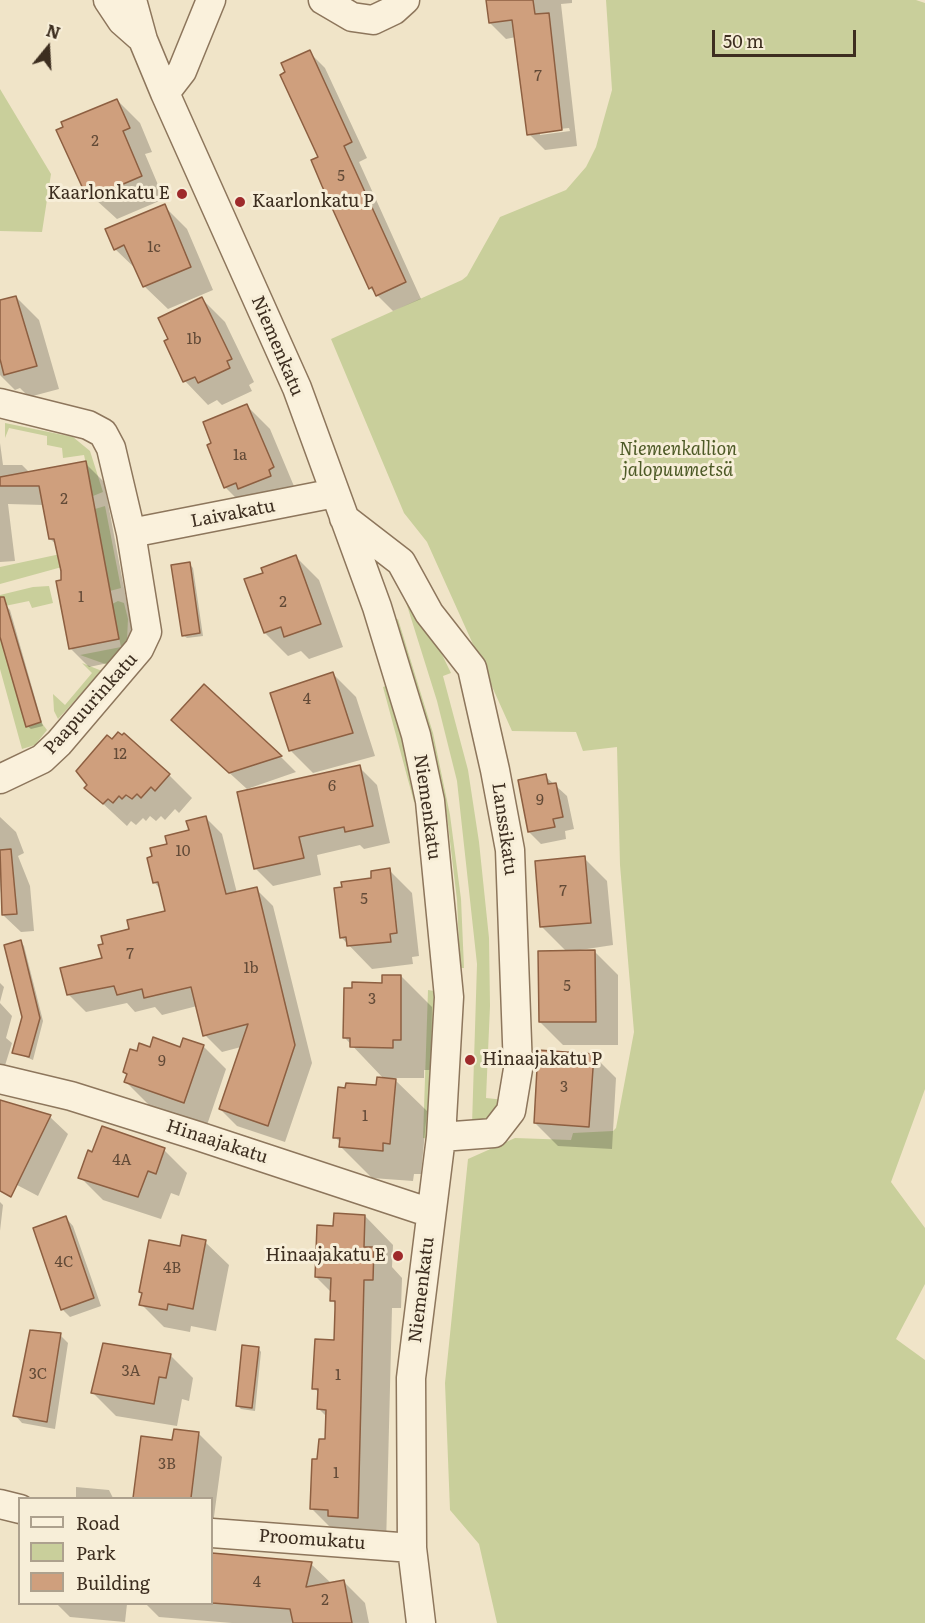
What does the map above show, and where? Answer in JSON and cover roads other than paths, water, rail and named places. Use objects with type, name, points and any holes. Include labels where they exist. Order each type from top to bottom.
[{"type":"street","name":"Niemenkatu","points":[[108,0],[122,21],[143,40]]},
{"type":"street","name":"Niemenkatu","points":[[132,0],[143,40],[165,93],[297,388],[377,607],[413,724],[430,801],[449,998],[441,1137],[411,1378],[412,1548],[421,1623]]},
{"type":"street","points":[[165,93],[182,71],[211,0]]},
{"type":"street","points":[[323,0],[352,17],[373,20],[394,10],[405,0]]},
{"type":"street","name":"Paapuurinkatu","points":[[0,403],[88,425],[103,434],[111,448],[131,533],[147,632],[139,650],[59,743],[42,759],[0,779]]},
{"type":"street","name":"Laivakatu","points":[[131,533],[340,506]]},
{"type":"street","name":"Lanssikatu","points":[[340,506],[401,562],[429,613],[472,668],[510,850],[518,1069],[511,1111],[494,1133],[441,1137]]},
{"type":"street","name":"Hinaajakatu","points":[[0,1079],[71,1096],[188,1132],[431,1213]]},
{"type":"street","points":[[0,1504],[18,1508]]},
{"type":"street","name":"Proomukatu","points":[[213,1533],[412,1548]]},
{"type":"place","name":"Kaarlonkatu E","points":[[182,194]]},
{"type":"place","name":"Kaarlonkatu P","points":[[240,202]]},
{"type":"place","name":"Hinaajakatu P","points":[[470,1060]]},
{"type":"place","name":"Hinaajakatu E","points":[[398,1256]]},
{"type":"park label","name":"Niemenkallion jalopuumetsä","points":[[678,460]]}]
